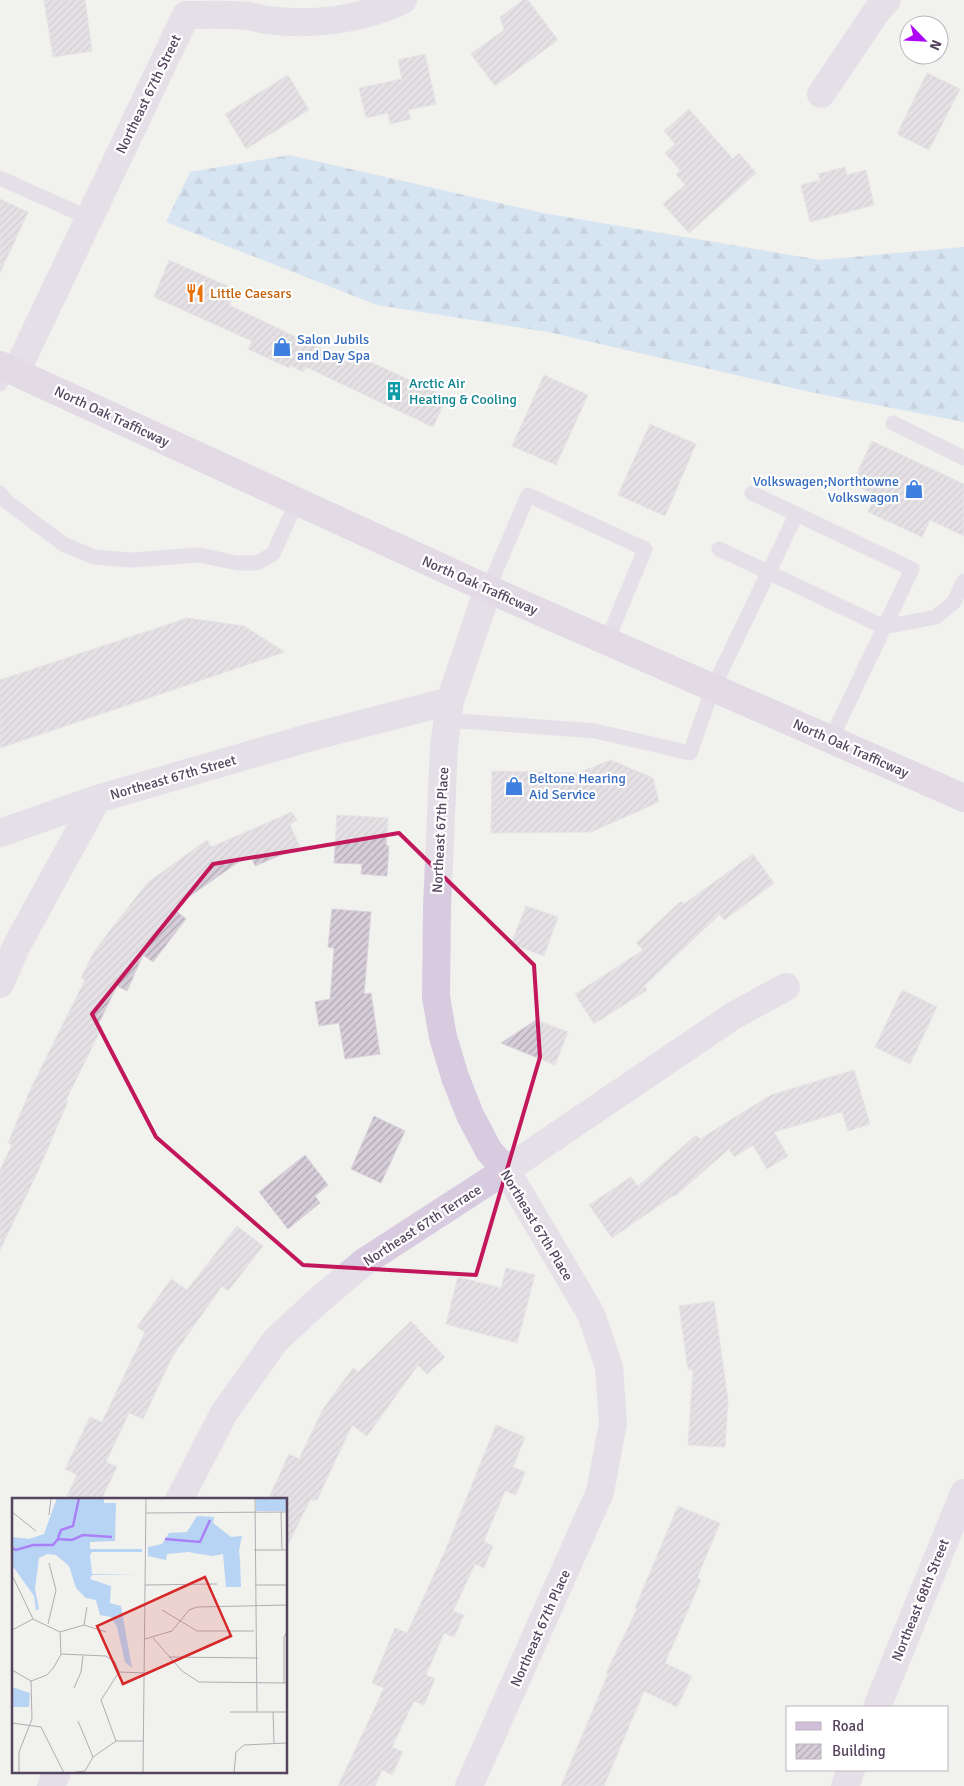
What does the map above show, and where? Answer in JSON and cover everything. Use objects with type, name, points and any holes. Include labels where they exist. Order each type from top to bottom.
[{"type":"main road","name":"North Oak Trafficway","points":[[6,372],[607,641],[964,798]]},
{"type":"street","name":"Northeast 67th Street","points":[[6,372],[89,218],[179,8],[268,20],[310,22],[352,18],[403,0]]},
{"type":"street","points":[[821,94],[877,11],[887,0]]},
{"type":"street","name":"Northeast 67th Place","points":[[468,1786],[600,1492],[613,1423],[609,1367],[591,1314],[506,1170],[489,1151],[470,1115],[454,1077],[445,1045],[436,997],[437,907],[444,746],[449,710],[488,588]]},
{"type":"street","name":"Northeast 67th Street","points":[[0,984],[17,945],[97,799],[306,739],[449,710]]},
{"type":"street","points":[[0,833],[97,799]]},
{"type":"street","name":"Northeast 67th Terrace","points":[[180,1498],[224,1413],[276,1341],[318,1301],[364,1262],[506,1170],[732,1016],[786,987]]},
{"type":"street","name":"Northeast 68th Street","points":[[877,1706],[964,1493]]},
{"type":"street","points":[[845,1786],[851,1771]]},
{"type":"street","points":[[51,1786],[56,1774]]},
{"type":"lane","points":[[0,178],[89,218]]},
{"type":"lane","points":[[894,423],[964,458]]},
{"type":"lane","points":[[0,493],[7,502],[63,544],[94,557],[131,560],[199,555],[237,563],[257,563],[273,554],[297,501]]},
{"type":"lane","points":[[752,493],[912,569],[831,739]]},
{"type":"lane","points":[[488,588],[528,495],[646,548],[607,641]]},
{"type":"lane","points":[[449,710],[595,731],[690,753],[713,688],[796,514]]},
{"type":"lane","points":[[719,549],[884,627],[936,617],[954,602],[964,581]]},
{"type":"highlighted area","points":[[399,833],[534,965],[540,1057],[476,1275],[303,1265],[156,1137],[92,1014],[213,864]]},
{"type":"green space","points":[[289,155],[543,213],[820,260],[964,247],[964,422],[810,392],[548,332],[377,305],[166,222],[190,172]]},
{"type":"building","points":[[44,0],[85,0],[92,51],[53,57]]},
{"type":"building","points":[[523,0],[528,0],[558,40],[495,86],[471,54],[504,30],[500,17]]},
{"type":"building","points":[[425,54],[436,104],[408,110],[411,119],[390,124],[388,113],[366,118],[359,88],[402,79],[398,60]]},
{"type":"building","points":[[927,73],[960,89],[929,150],[897,134]]},
{"type":"building","points":[[288,75],[309,110],[246,149],[225,114]]},
{"type":"building","points":[[689,109],[733,159],[739,153],[756,173],[689,233],[663,204],[685,185],[676,174],[680,170],[665,153],[675,144],[664,131]]},
{"type":"building","points":[[845,167],[847,175],[866,170],[874,205],[810,222],[801,185],[820,180],[818,174]]},
{"type":"building","points":[[0,199],[28,212],[0,273]]},
{"type":"building","points":[[169,260],[236,290],[229,305],[351,363],[355,355],[447,397],[433,427],[306,367],[303,372],[291,366],[289,368],[248,349],[252,341],[154,297]]},
{"type":"building","points":[[544,375],[588,395],[556,465],[512,446]]},
{"type":"building","points":[[650,424],[696,444],[665,516],[618,495]]},
{"type":"building","name":"Volkswagen;Northtowne Volkswagon","points":[[872,441],[964,484],[964,536],[930,520],[922,537],[868,512],[876,495],[852,484]]},
{"type":"building","points":[[187,618],[244,626],[285,652],[0,748],[0,680]]},
{"type":"building","points":[[611,760],[653,778],[659,802],[591,832],[491,833],[492,771],[578,773]]},
{"type":"building","points":[[292,812],[297,820],[290,825],[300,847],[255,866],[250,854],[173,908],[186,919],[153,962],[143,955],[127,991],[117,986],[98,1025],[102,1027],[66,1100],[68,1101],[39,1169],[0,1250],[0,1170],[12,1145],[8,1143],[32,1086],[85,980],[81,978],[95,950],[147,883],[207,840],[211,847]]},
{"type":"building","points":[[337,815],[388,818],[386,845],[389,846],[387,876],[361,874],[362,864],[334,863]]},
{"type":"building","points":[[753,854],[774,883],[724,920],[720,914],[644,986],[647,990],[594,1024],[575,994],[643,950],[636,943],[681,901],[684,904]]},
{"type":"building","points":[[526,906],[558,917],[544,956],[511,944]]},
{"type":"building","points":[[332,909],[371,912],[364,994],[371,993],[380,1054],[345,1059],[339,1023],[319,1026],[315,1002],[330,999],[334,948],[328,947]]},
{"type":"building","points":[[902,990],[937,1007],[910,1064],[875,1047]]},
{"type":"building","points":[[536,1020],[568,1032],[555,1065],[501,1043]]},
{"type":"building","points":[[854,1070],[870,1124],[848,1131],[842,1112],[774,1132],[788,1156],[767,1169],[753,1145],[734,1157],[729,1149],[675,1196],[612,1238],[589,1205],[631,1177],[638,1186],[696,1135],[700,1139],[771,1095]]},
{"type":"building","points":[[374,1116],[405,1131],[381,1183],[351,1169]]},
{"type":"building","points":[[305,1155],[328,1185],[315,1196],[320,1203],[288,1229],[259,1192]]},
{"type":"building","points":[[237,1226],[263,1246],[228,1291],[222,1286],[172,1357],[143,1419],[129,1413],[106,1462],[117,1467],[102,1498],[66,1498],[77,1475],[65,1469],[90,1417],[102,1422],[145,1332],[137,1327],[171,1279],[187,1290]]},
{"type":"building","points":[[506,1268],[535,1275],[517,1343],[446,1324],[458,1277],[501,1288]]},
{"type":"building","points":[[714,1301],[728,1400],[725,1447],[688,1445],[693,1370],[688,1370],[679,1306]]},
{"type":"building","points":[[411,1321],[445,1357],[427,1374],[418,1365],[367,1436],[352,1425],[317,1500],[310,1500],[288,1545],[288,1498],[269,1498],[289,1454],[299,1459],[323,1409],[353,1368],[358,1372]]},
{"type":"building","points":[[496,1425],[525,1437],[513,1467],[525,1472],[516,1495],[505,1491],[484,1541],[493,1546],[484,1568],[475,1564],[453,1611],[464,1615],[454,1637],[444,1633],[426,1675],[435,1679],[424,1705],[414,1701],[392,1747],[403,1752],[392,1775],[382,1770],[375,1786],[338,1786],[384,1688],[372,1683],[395,1628],[407,1633],[445,1551]]},
{"type":"building","points":[[678,1506],[720,1523],[697,1578],[701,1580],[665,1663],[692,1676],[677,1707],[644,1691],[604,1786],[561,1786],[608,1674],[606,1673],[637,1609],[635,1608]]},
{"type":"place","name":"Little Caesars","points":[[195,293]]},
{"type":"place","name":"Salon Jubils and Day Spa","points":[[282,347]]},
{"type":"place","name":"Arctic Air Heating & Cooling","points":[[394,391]]},
{"type":"place","name":"Volkswagen;Northtowne Volkswagon","points":[[914,489]]},
{"type":"place","name":"Beltone Hearing Aid Service","points":[[514,786]]}]
